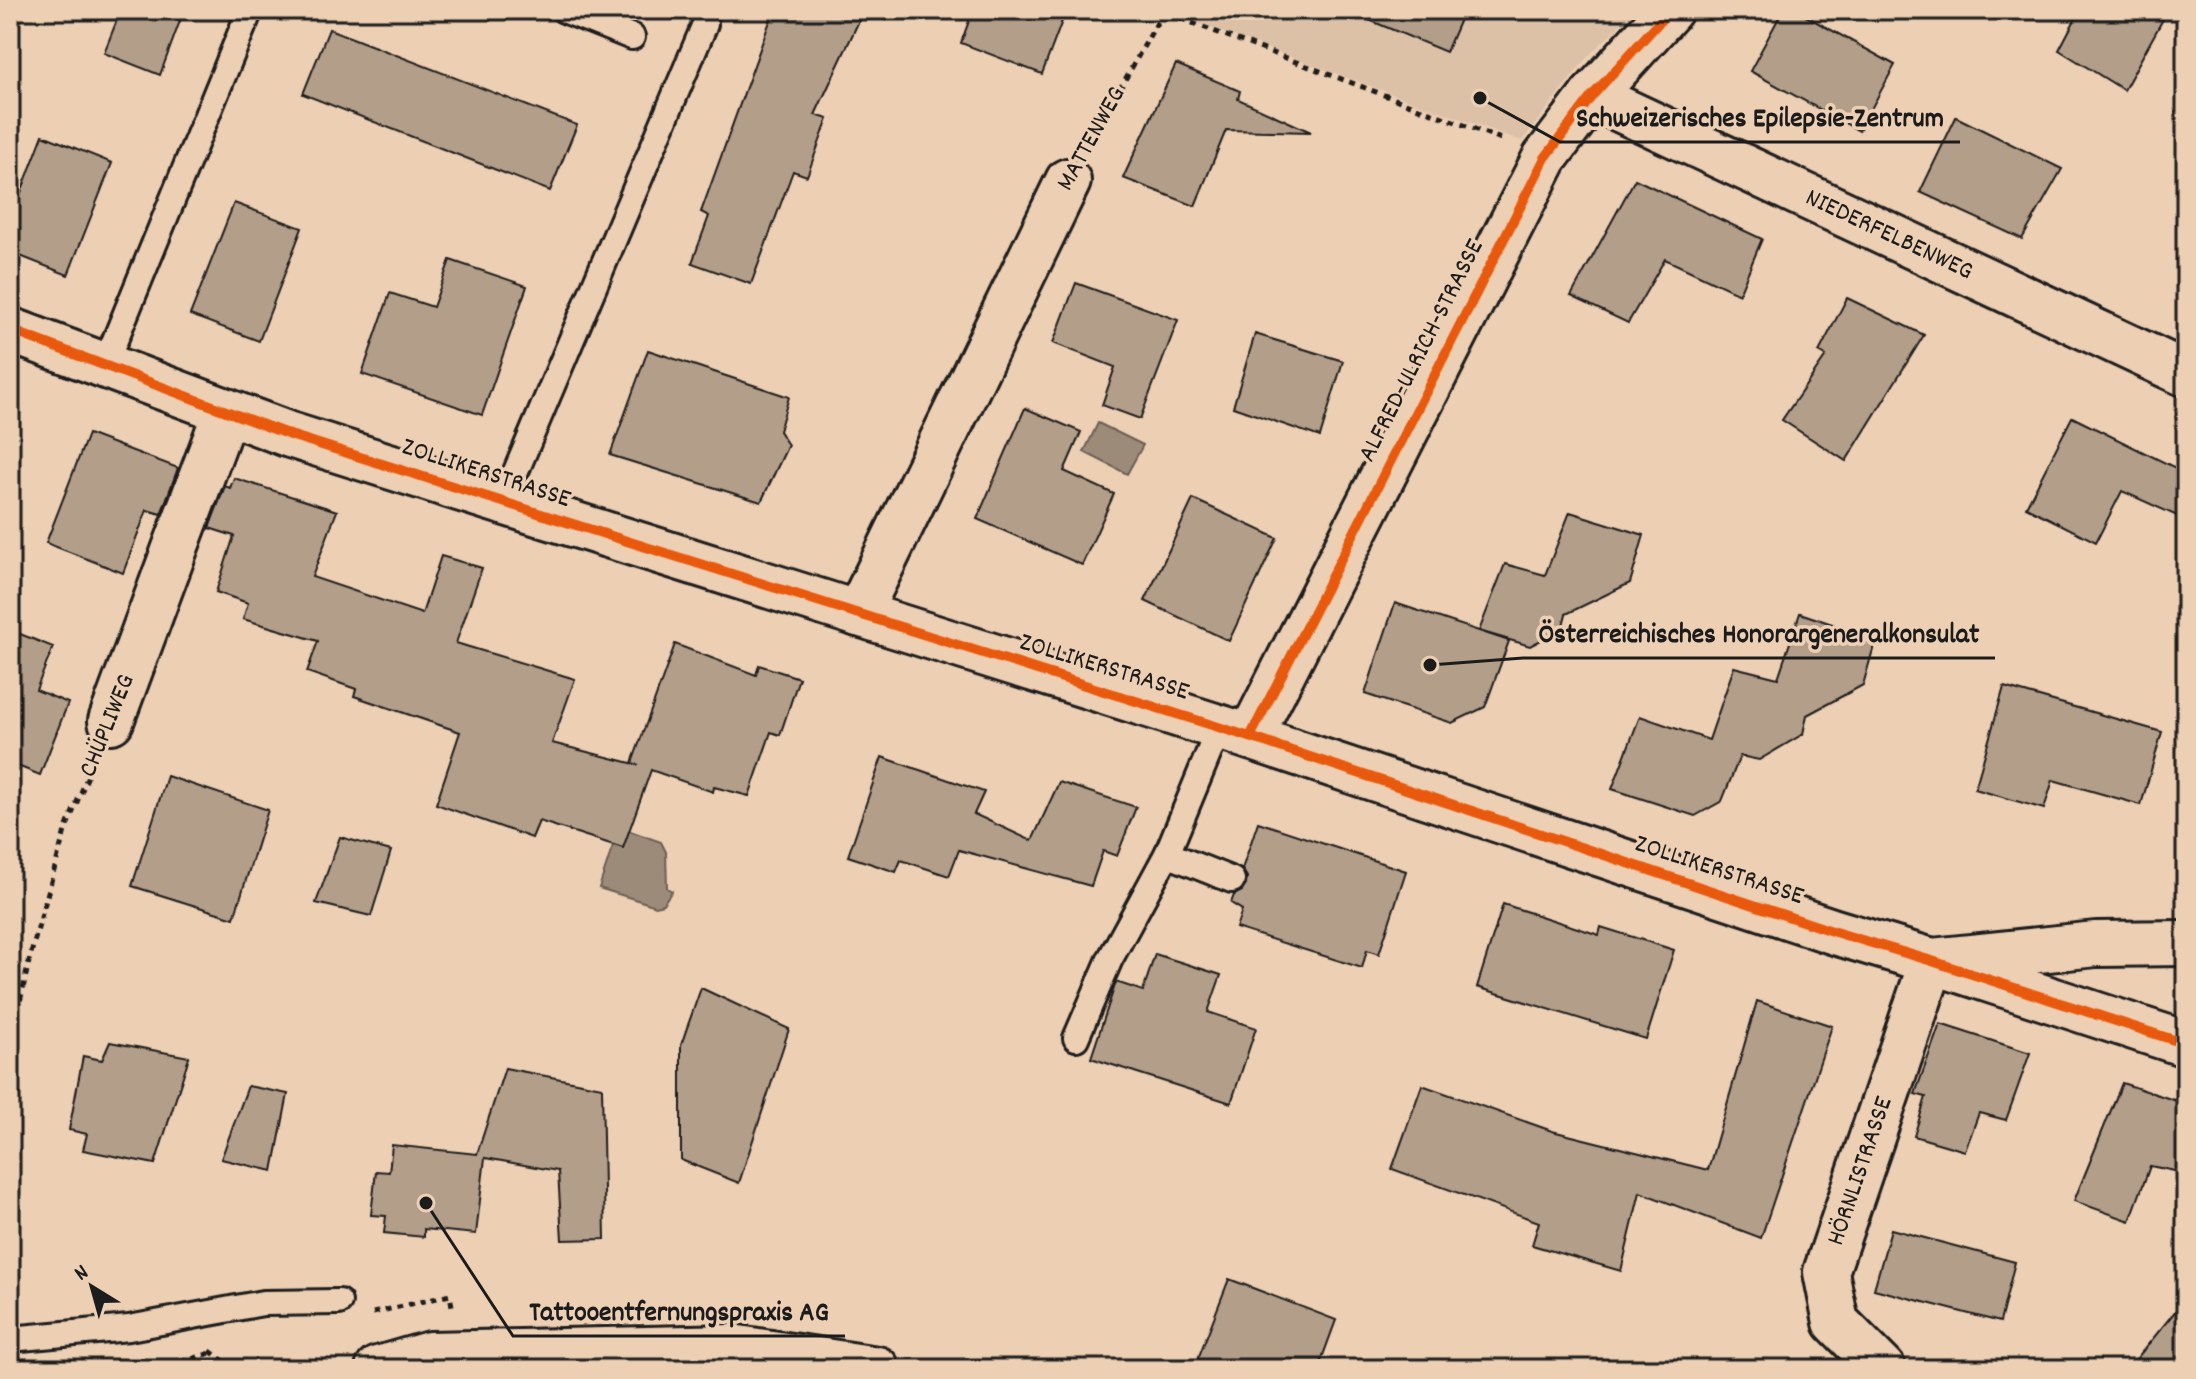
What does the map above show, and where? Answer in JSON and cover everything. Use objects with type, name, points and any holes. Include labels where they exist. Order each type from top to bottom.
[{"type":"street","name":"ALFRED-ULRICH-STRASSE","points":[[1234,732],[1545,158],[1592,96],[1670,10]]},
{"type":"street","name":"NIEDERFELBENWEG","points":[[1592,96],[2186,374]]},
{"type":"street","name":"MATTENWEG","points":[[858,614],[1068,181]]},
{"type":"street","name":"ZOLLIKERSTRASSE","points":[[10,330],[290,435],[1234,732],[1820,928],[2186,1044]]},
{"type":"street","name":"CHÜPLIWEG","points":[[111,721],[226,411]]},
{"type":"street","points":[[1932,961],[2096,944],[2186,943]]},
{"type":"street","name":"HÖRNLISTRASSE","points":[[1883,1369],[1836,1322],[1826,1272],[1932,961]]},
{"type":"street","points":[[378,1369],[430,1354],[731,1347],[877,1369]]},
{"type":"street","points":[[500,1369],[554,1351]]},
{"type":"lane","points":[[104,367],[250,10]]},
{"type":"lane","points":[[564,10],[632,37]]},
{"type":"lane","points":[[503,502],[705,24]]},
{"type":"lane","points":[[1076,1038],[1110,959],[1234,732]]},
{"type":"lane","points":[[1167,854],[1232,880]]},
{"type":"lane","points":[[10,1339],[129,1328],[263,1303],[339,1302]]},
{"type":"path","points":[[360,1316],[450,1295]]},
{"type":"path","points":[[204,1347],[236,1369],[248,1366]]},
{"type":"path","points":[[158,1369],[213,1353]]},
{"type":"shaded area","points":[[1161,10],[1636,10],[1589,55],[1522,141]]},
{"type":"shaded area","points":[[1098,423],[1143,445],[1127,474],[1084,452]]},
{"type":"shaded area","points":[[619,827],[661,842],[666,852],[667,888],[672,891],[663,904],[656,906],[599,888]]},
{"type":"building","points":[[121,10],[184,10],[160,75],[104,53]]},
{"type":"building","points":[[774,10],[864,10],[815,115],[828,119],[807,176],[793,171],[751,284],[692,263],[709,216],[701,212]]},
{"type":"building","points":[[973,10],[1033,10],[1062,21],[1042,74],[961,43]]},
{"type":"building","points":[[1345,10],[1464,10],[1446,52]]},
{"type":"building","points":[[1783,10],[1795,10],[1895,65],[1859,131],[1750,71]]},
{"type":"building","points":[[2080,10],[2168,10],[2124,90],[2059,50]]},
{"type":"building","points":[[329,29],[577,125],[550,191],[303,94]]},
{"type":"building","points":[[1176,64],[1240,91],[1238,99],[1311,132],[1226,130],[1195,206],[1123,178]]},
{"type":"building","points":[[1956,117],[2062,169],[2022,239],[1920,192]]},
{"type":"building","points":[[43,135],[112,163],[68,275],[10,252],[10,221]]},
{"type":"building","points":[[1635,179],[1762,239],[1739,294],[1665,259],[1628,323],[1571,296]]},
{"type":"building","points":[[234,203],[302,228],[259,341],[190,315]]},
{"type":"building","points":[[450,260],[527,286],[482,415],[362,374],[390,293],[433,307]]},
{"type":"building","points":[[1076,283],[1178,320],[1140,419],[1102,405],[1115,367],[1053,343]]},
{"type":"building","points":[[1847,298],[1924,335],[1846,461],[1782,420],[1826,356],[1819,352]]},
{"type":"building","points":[[1255,334],[1343,361],[1320,437],[1233,407]]},
{"type":"building","points":[[648,350],[789,397],[779,431],[788,445],[761,502],[610,455]]},
{"type":"building","points":[[1025,408],[1081,432],[1064,471],[1114,494],[1082,565],[977,519]]},
{"type":"building","points":[[2072,417],[2186,473],[2186,520],[2122,491],[2096,542],[2026,507]]},
{"type":"building","points":[[88,434],[178,468],[161,514],[147,510],[123,573],[46,543]]},
{"type":"building","points":[[234,478],[337,511],[312,577],[422,614],[441,556],[482,568],[456,643],[575,679],[552,743],[639,765],[632,763],[675,644],[756,675],[759,665],[799,678],[780,735],[771,732],[749,796],[714,787],[713,792],[651,770],[623,848],[539,821],[532,838],[436,804],[460,732],[354,696],[356,689],[307,672],[318,641],[243,619],[248,603],[216,592],[234,536],[209,528],[225,486],[230,488]]},
{"type":"building","points":[[1193,499],[1277,538],[1229,641],[1145,601]]},
{"type":"building","points":[[1570,512],[1644,535],[1630,583],[1566,614],[1562,629],[1530,646],[1479,631],[1505,564],[1545,575]]},
{"type":"building","points":[[1395,603],[1509,641],[1485,707],[1452,723],[1365,694]]},
{"type":"building","points":[[1800,613],[1876,639],[1863,685],[1807,715],[1803,734],[1759,760],[1740,756],[1722,801],[1695,816],[1612,789],[1640,716],[1709,740],[1734,667],[1778,678]]},
{"type":"building","points":[[10,630],[53,647],[36,690],[68,703],[40,775],[10,763]]},
{"type":"building","points":[[2004,687],[2162,732],[2141,805],[2053,780],[2044,809],[1975,789]]},
{"type":"building","points":[[882,757],[984,792],[974,814],[1032,841],[1059,782],[1136,807],[1117,856],[1103,851],[1091,886],[959,850],[949,876],[901,860],[896,872],[848,856]]},
{"type":"building","points":[[167,776],[268,810],[234,918],[132,886]]},
{"type":"building","points":[[1258,822],[1406,871],[1379,954],[1367,950],[1362,968],[1236,928],[1242,910],[1231,903],[1234,895],[1246,885],[1247,877],[1242,869]]},
{"type":"building","points":[[340,837],[391,851],[371,916],[316,903]]},
{"type":"building","points":[[1503,904],[1599,935],[1601,927],[1674,950],[1646,1039],[1477,987]]},
{"type":"building","points":[[1155,954],[1221,975],[1208,1012],[1256,1028],[1231,1103],[1091,1058],[1116,982],[1143,991]]},
{"type":"building","points":[[701,988],[789,1029],[739,1183],[681,1160],[681,1045]]},
{"type":"building","points":[[1757,1001],[1832,1026],[1761,1238],[1640,1192],[1621,1271],[1532,1245],[1539,1222],[1392,1169],[1422,1085],[1552,1131],[1708,1170]]},
{"type":"building","points":[[1940,1024],[2030,1053],[2006,1120],[1979,1113],[1965,1151],[1914,1136],[1926,1097],[1915,1094]]},
{"type":"building","points":[[110,1042],[189,1057],[155,1164],[83,1150],[87,1134],[69,1130],[83,1056],[102,1060]]},
{"type":"building","points":[[505,1068],[602,1087],[605,1239],[562,1240],[558,1171],[485,1158],[476,1234],[424,1229],[424,1237],[384,1233],[386,1216],[371,1215],[376,1171],[389,1172],[392,1145],[477,1154]]},
{"type":"building","points":[[2122,1083],[2186,1104],[2186,1144],[2175,1171],[2150,1166],[2130,1221],[2074,1201]]},
{"type":"building","points":[[248,1086],[288,1094],[273,1171],[221,1159]]},
{"type":"building","points":[[1891,1229],[2015,1262],[2000,1322],[1874,1289]]},
{"type":"building","points":[[1229,1279],[1336,1320],[1318,1369],[1194,1369]]},
{"type":"building","points":[[2186,1298],[2186,1369],[2128,1369]]},
{"type":"cycle path","points":[[1250,737],[1545,158],[1592,96],[1670,10]]},
{"type":"cycle path","points":[[10,330],[290,435],[1250,737],[1835,932],[2186,1044]]},
{"type":"place","name":"Schweizerisches Epilepsie-Zentrum","points":[[1480,98]]},
{"type":"place","name":"Österreichisches Honorargeneralkonsulat","points":[[1430,665]]},
{"type":"place","name":"Tattooentfernungspraxis AG","points":[[426,1203]]}]
